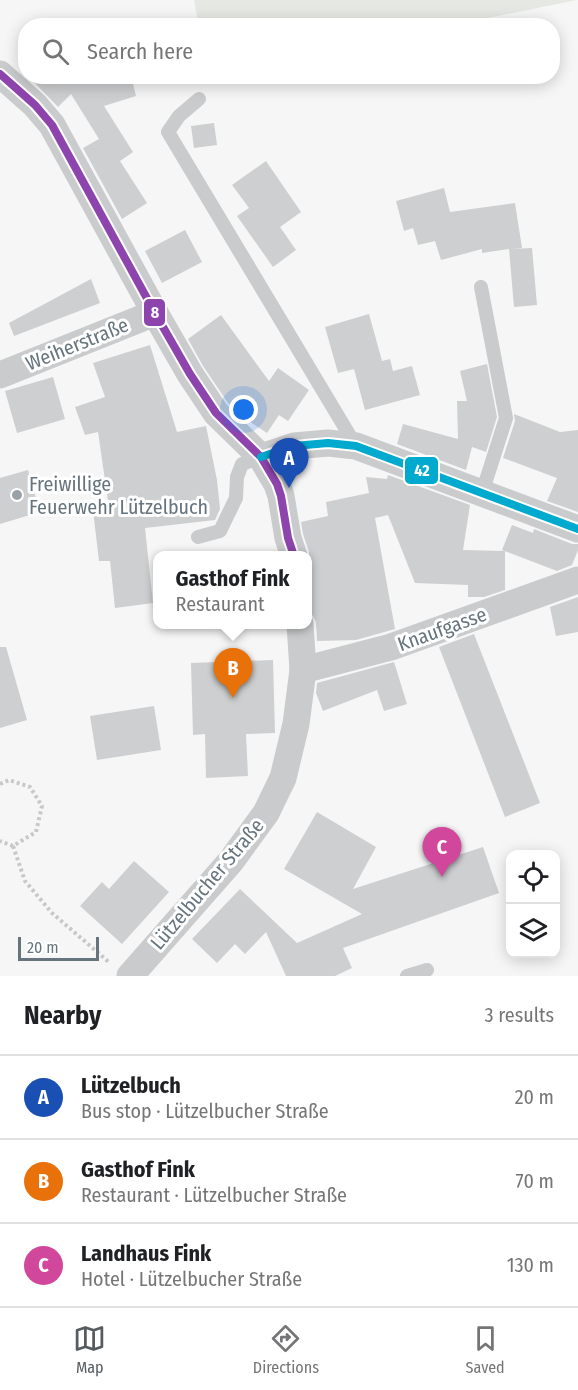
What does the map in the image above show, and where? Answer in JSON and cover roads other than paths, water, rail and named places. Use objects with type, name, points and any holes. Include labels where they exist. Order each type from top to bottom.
[{"type":"street","points":[[0,74],[35,105],[52,125],[190,374],[216,413],[261,457],[277,484],[293,551]]},
{"type":"street","name":"Weiherstraße","points":[[0,375],[155,313]]},
{"type":"street","points":[[261,457],[294,446],[328,443],[356,446],[578,529]]},
{"type":"street","name":"Knaufgasse","points":[[303,670],[391,647],[578,580]]},
{"type":"street","name":"Lützelbucher Straße","points":[[134,972],[231,861],[266,813],[283,778],[296,724],[303,670],[300,629]]},
{"type":"lane","points":[[199,99],[178,116],[168,132],[356,446]]},
{"type":"lane","points":[[481,287],[506,418],[482,493]]},
{"type":"lane","points":[[198,537],[220,531],[236,498],[237,477],[242,464],[261,457]]},
{"type":"lane","points":[[407,976],[427,970]]},
{"type":"place","name":"Lützelbuch","points":[[289,488]]},
{"type":"place","name":"Freiwillige Feuerwehr Lützelbuch","points":[[17,495]]},
{"type":"place","name":"Gasthof Fink","points":[[233,698]]},
{"type":"place","name":"Landhaus Fink","points":[[442,877]]}]
